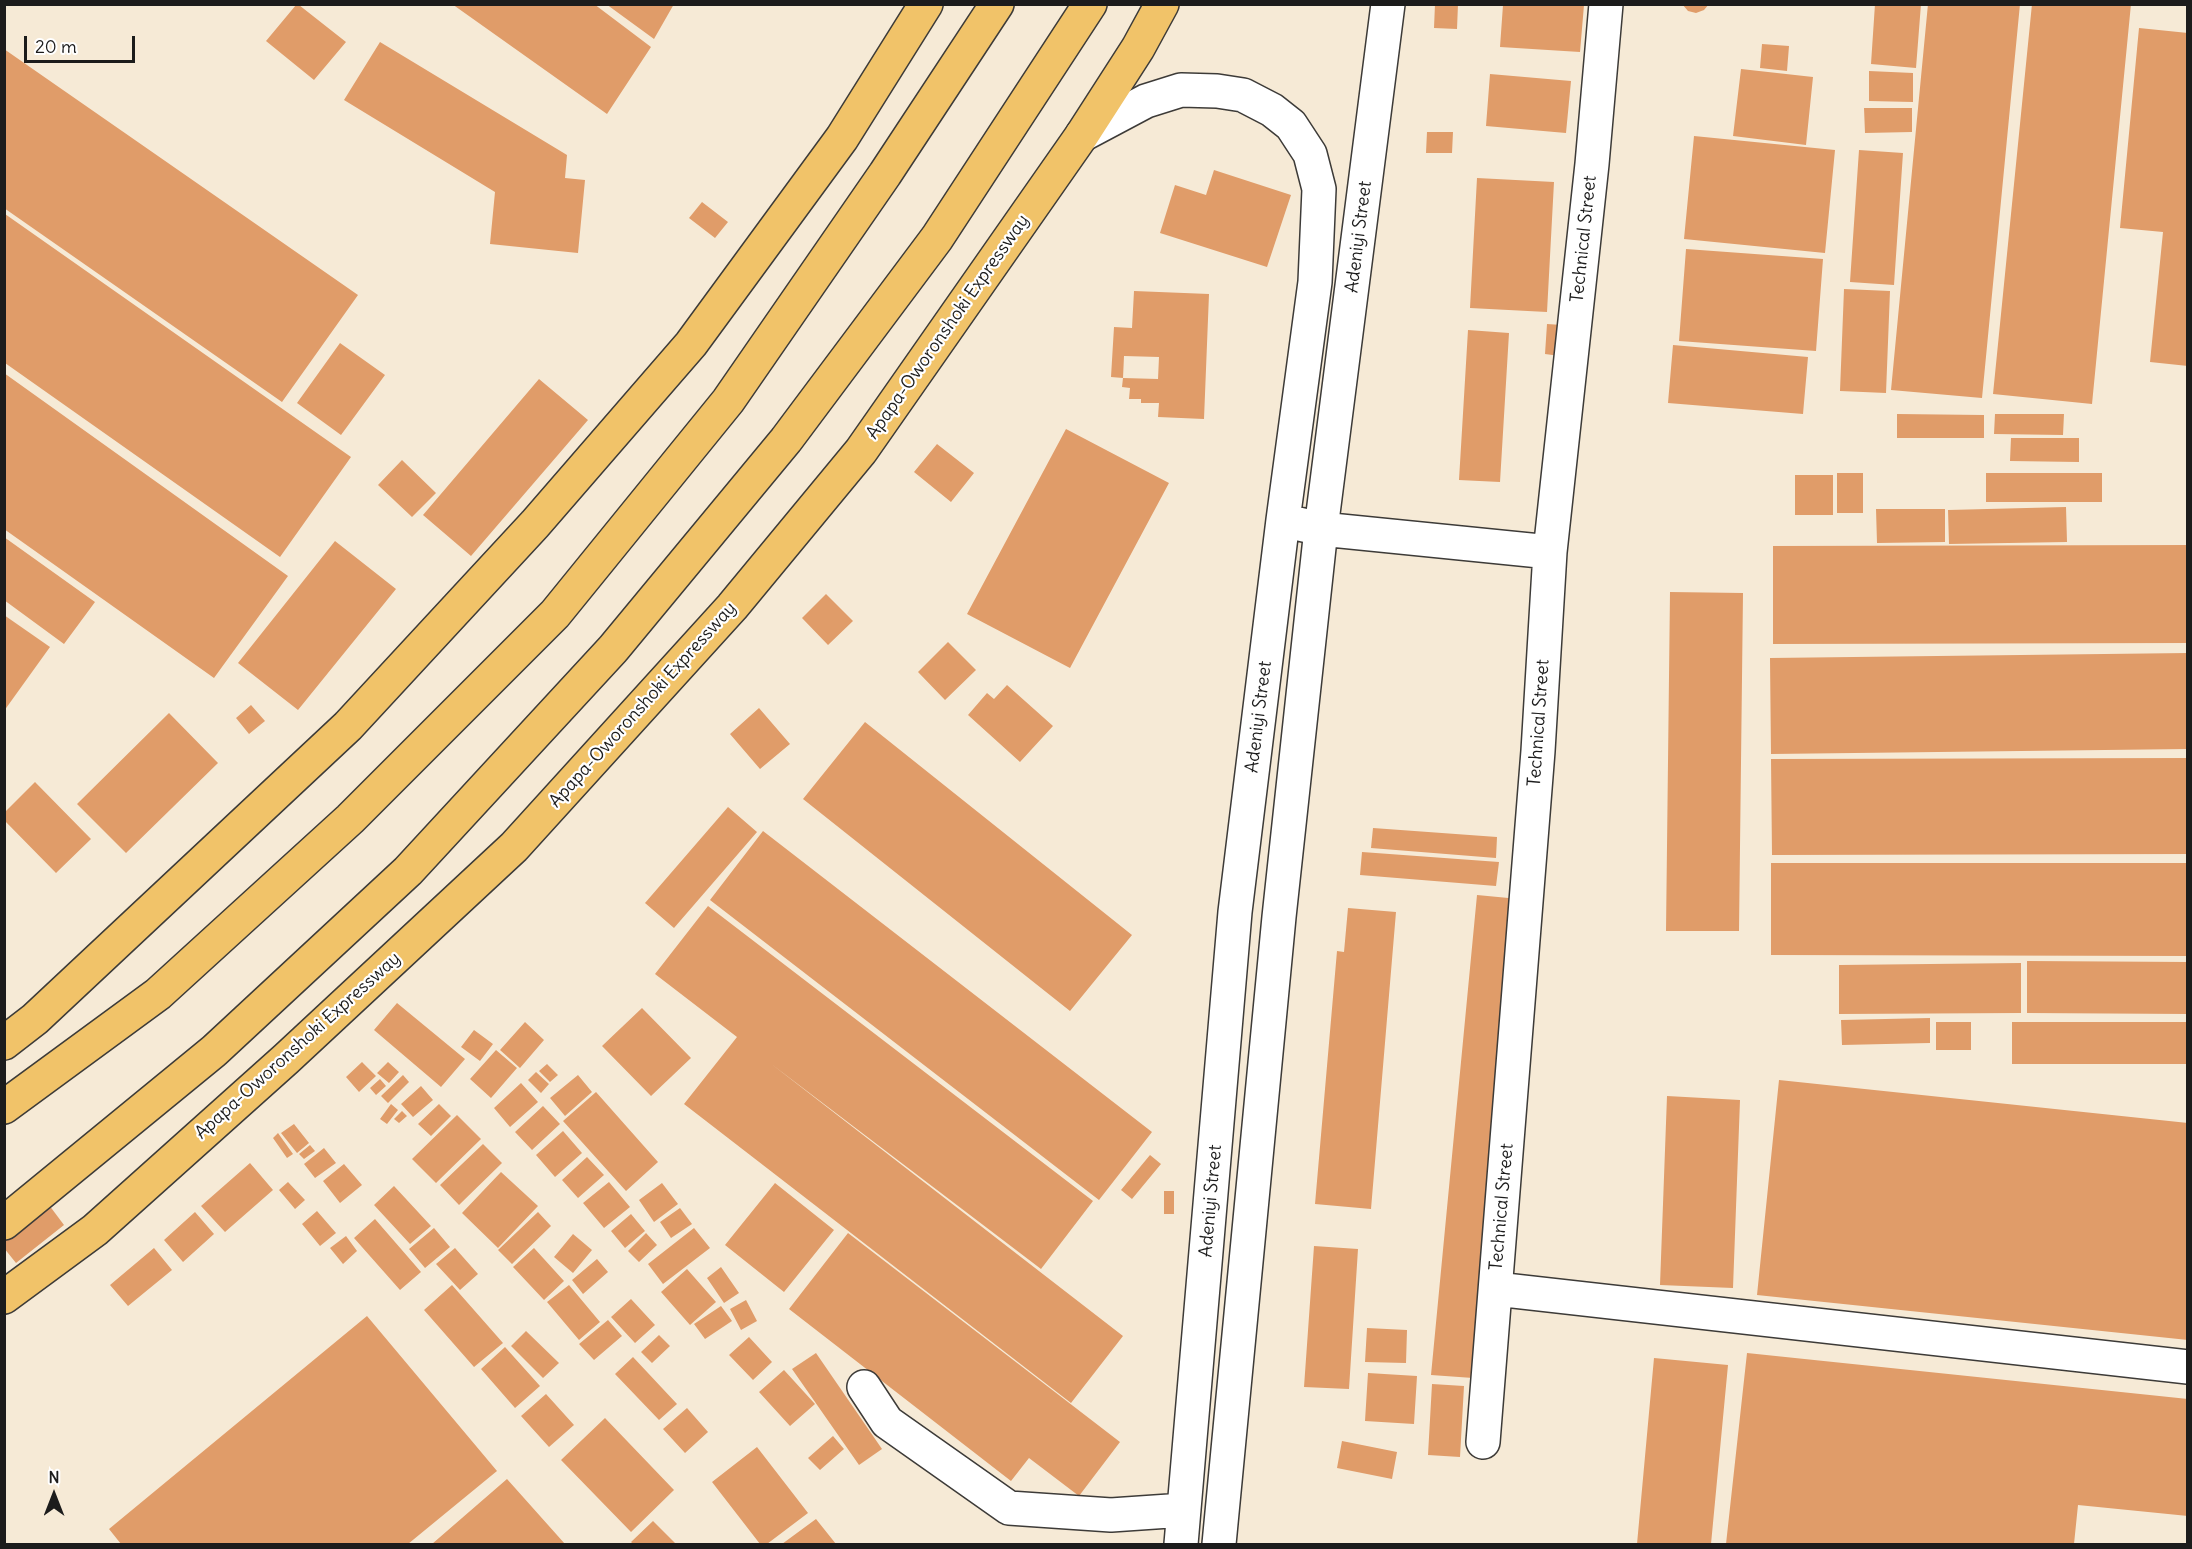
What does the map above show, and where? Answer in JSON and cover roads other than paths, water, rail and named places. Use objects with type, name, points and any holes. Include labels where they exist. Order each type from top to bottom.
[{"type":"main road","points":[[4,1043],[35,1019],[348,726],[535,524],[691,344],[842,138],[926,4]]},
{"type":"main road","points":[[4,1107],[158,994],[350,819],[555,614],[728,401],[885,174],[997,4]]},
{"type":"main road","points":[[4,1223],[214,1051],[408,871],[613,649],[786,440],[937,238],[1090,4]]},
{"type":"main road","name":"Apapa-Oworonshoki Expressway","points":[[4,1297],[95,1230],[286,1059],[514,847],[732,607],[861,451],[1082,135],[1138,48],[1162,4]]},
{"type":"street","name":"Adeniyi Street","points":[[1219,1545],[1279,917],[1321,529],[1388,4]]},
{"type":"street","name":"Technical Street","points":[[1483,1442],[1538,751],[1550,552],[1592,164],[1606,4]]},
{"type":"street","name":"Adeniyi Street","points":[[1082,135],[1155,98],[1181,90],[1217,91],[1243,95],[1272,110],[1291,125],[1310,154],[1319,189],[1316,282],[1283,520],[1235,912],[1181,1545]]},
{"type":"street","points":[[1283,520],[1321,529],[1550,552]]},
{"type":"street","points":[[1496,1289],[2187,1367]]},
{"type":"street","points":[[864,1387],[887,1422],[1009,1509],[1111,1515],[1184,1510]]}]
